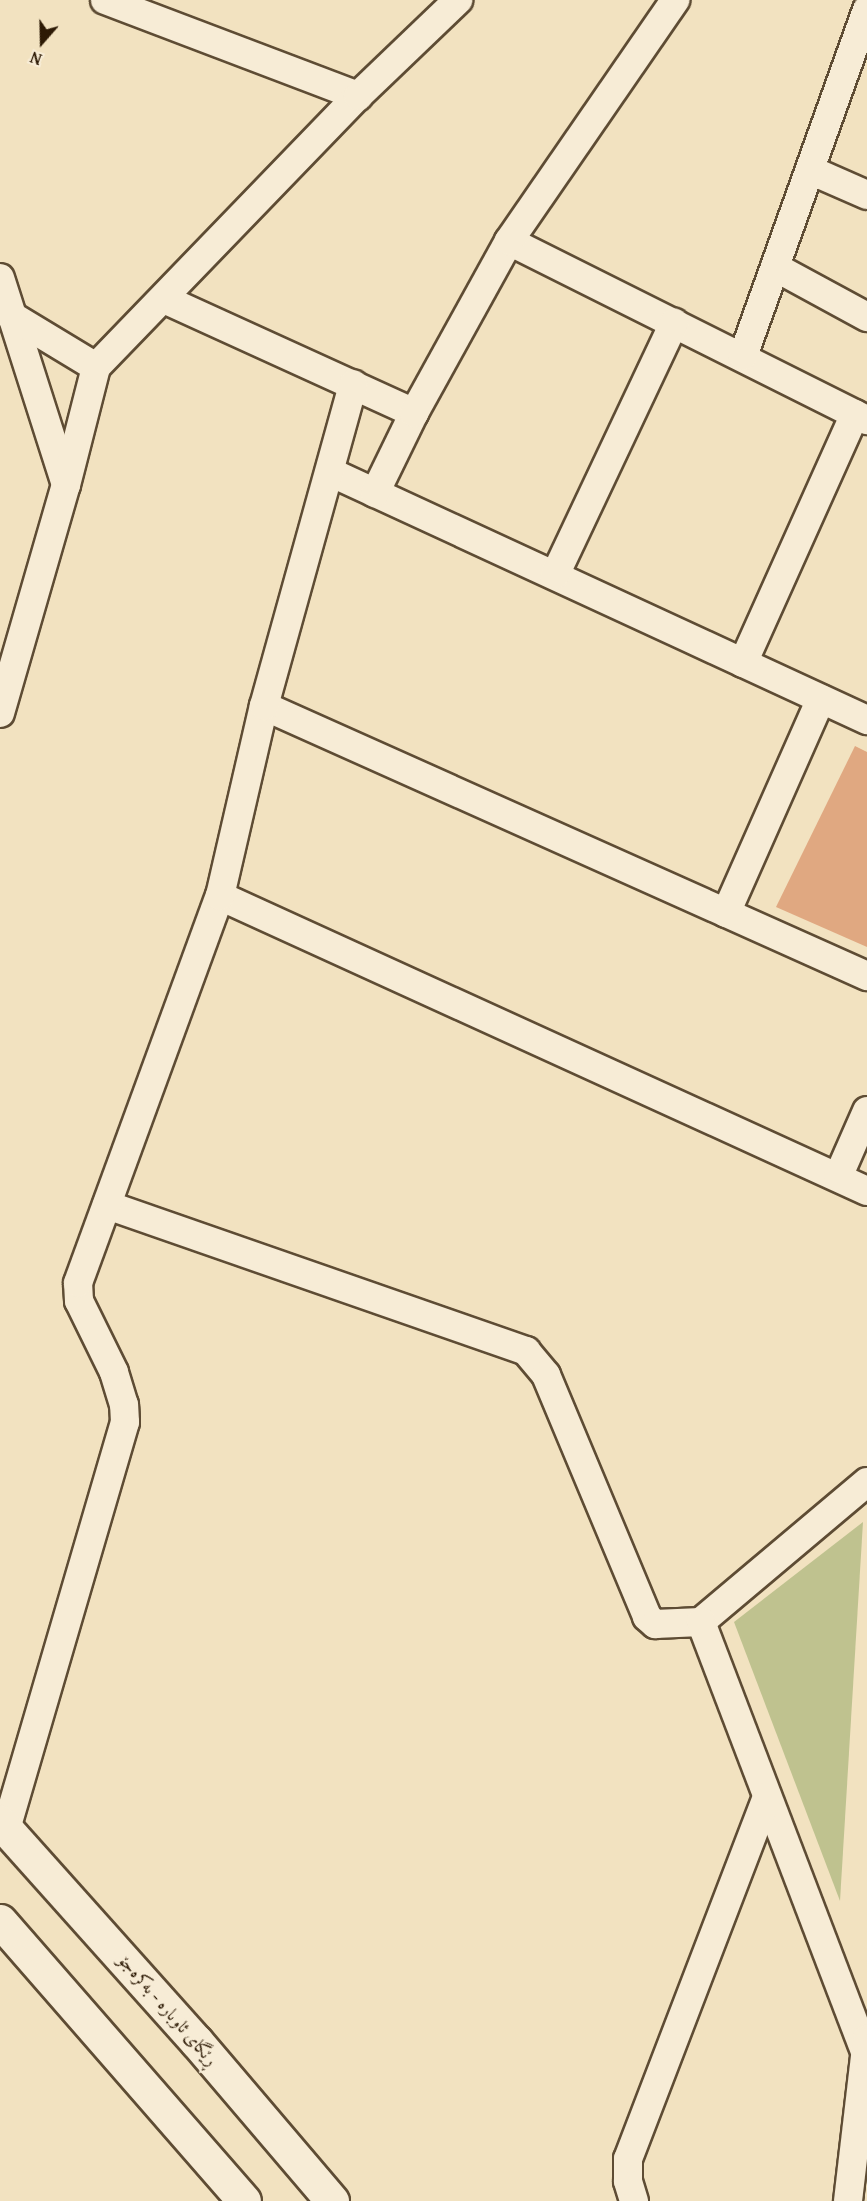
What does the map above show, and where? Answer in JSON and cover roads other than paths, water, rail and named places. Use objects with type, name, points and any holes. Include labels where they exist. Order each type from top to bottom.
[{"type":"main road","name":"ڕێگای ئاوبارە - بەکرەجۆ","points":[[3,1825],[332,2201]]},
{"type":"main road","points":[[0,1921],[244,2201]]},
{"type":"street","points":[[105,0],[358,96]]},
{"type":"street","points":[[0,713],[66,485],[96,367],[358,96],[458,0]]},
{"type":"street","points":[[375,493],[414,413],[509,241],[675,0]]},
{"type":"street","points":[[743,356],[810,170],[857,66],[867,9]]},
{"type":"street","points":[[810,170],[867,195]]},
{"type":"street","points":[[509,241],[861,417],[743,663]]},
{"type":"street","points":[[775,267],[867,317]]},
{"type":"street","points":[[0,278],[66,485]]},
{"type":"street","points":[[164,299],[414,413]]},
{"type":"street","points":[[10,315],[96,367]]},
{"type":"street","points":[[555,575],[674,322]]},
{"type":"street","points":[[3,1825],[125,1422],[124,1405],[114,1371],[79,1300],[78,1283],[220,896],[264,706],[353,384]]},
{"type":"street","points":[[330,472],[821,699],[865,713]]},
{"type":"street","points":[[726,913],[821,699]]},
{"type":"street","points":[[264,706],[867,976]]},
{"type":"street","points":[[220,896],[867,1191]]},
{"type":"street","points":[[838,1177],[867,1111]]},
{"type":"street","points":[[107,1205],[526,1352],[551,1386],[647,1617],[655,1624],[700,1622],[867,1482]]},
{"type":"street","points":[[700,1622],[867,2057]]},
{"type":"street","points":[[634,2201],[628,2181],[628,2159],[767,1797]]},
{"type":"street","points":[[848,2201],[867,2057],[867,2039]]}]
